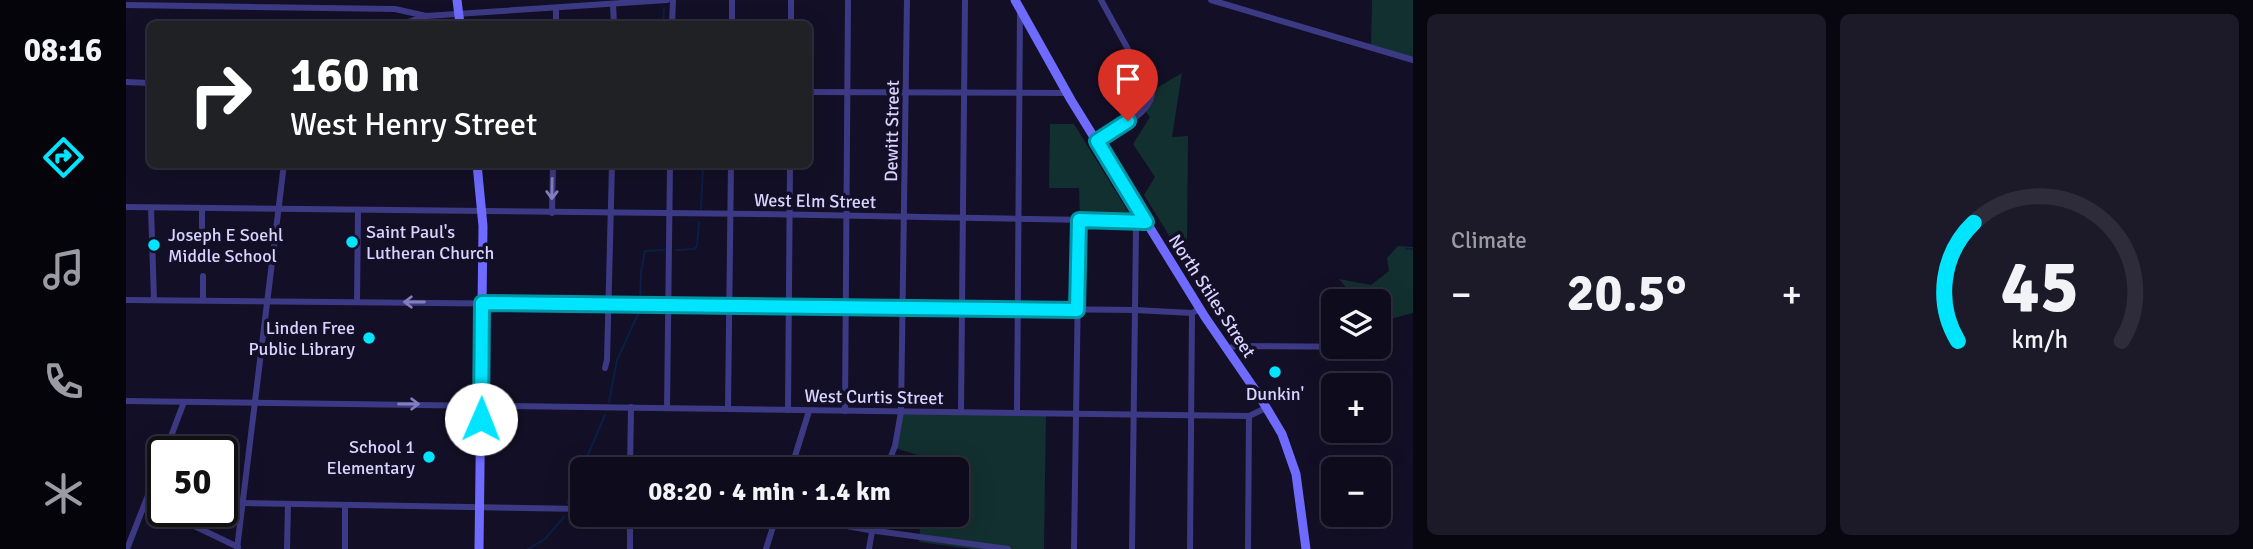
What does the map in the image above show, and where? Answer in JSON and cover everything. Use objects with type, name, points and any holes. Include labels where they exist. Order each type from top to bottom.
[{"type":"main road","points":[[457,0],[460,21]]},
{"type":"main road","name":"North Stiles Street","points":[[1018,4],[1067,93],[1146,222],[1196,311],[1227,349],[1282,434],[1293,463],[1306,549]]},
{"type":"main road","points":[[477,168],[482,212],[479,549]]},
{"type":"street","points":[[410,21],[426,16],[667,0]]},
{"type":"street","points":[[672,21],[673,0]]},
{"type":"street","points":[[732,0],[732,21]]},
{"type":"street","points":[[791,0],[791,21]]},
{"type":"street","points":[[845,411],[848,0]]},
{"type":"street","name":"Dewitt Street","points":[[891,457],[901,412],[907,0]]},
{"type":"street","points":[[961,412],[965,0]]},
{"type":"street","points":[[1097,141],[1142,113],[1152,100],[1152,93],[1101,0]]},
{"type":"street","points":[[1212,0],[1413,60]]},
{"type":"street","points":[[614,4],[614,21]]},
{"type":"street","points":[[1017,413],[1020,94],[1018,4]]},
{"type":"street","points":[[126,5],[395,9],[426,16]]},
{"type":"street","points":[[556,8],[556,21]]},
{"type":"street","points":[[395,9],[402,21]]},
{"type":"street","points":[[126,82],[147,83]]},
{"type":"street","points":[[812,92],[1067,93]]},
{"type":"street","points":[[195,527],[238,548],[284,168]]},
{"type":"street","points":[[552,213],[553,168]]},
{"type":"street","points":[[605,368],[612,168]]},
{"type":"street","points":[[667,408],[670,168]]},
{"type":"street","points":[[729,410],[731,168]]},
{"type":"street","points":[[788,410],[790,168]]},
{"type":"street","name":"West Elm Street","points":[[126,207],[1146,222]]},
{"type":"street","points":[[150,208],[154,300]]},
{"type":"street","points":[[202,208],[202,234]]},
{"type":"street","points":[[357,302],[358,211]]},
{"type":"street","points":[[1074,549],[1079,220]]},
{"type":"street","points":[[1132,549],[1136,228]]},
{"type":"street","points":[[203,275],[203,300]]},
{"type":"street","points":[[126,300],[1196,311],[1191,415],[1190,549]]},
{"type":"street","points":[[1227,349],[1235,346],[1321,347]]},
{"type":"street","name":"West Curtis Street","points":[[126,401],[1249,416],[1266,408]]},
{"type":"street","points":[[171,436],[184,402]]},
{"type":"street","points":[[630,457],[631,407]]},
{"type":"street","points":[[795,457],[809,411]]},
{"type":"street","points":[[1248,549],[1249,416]]},
{"type":"street","points":[[127,549],[146,503]]},
{"type":"street","points":[[243,503],[570,509]]},
{"type":"street","points":[[287,549],[288,504]]},
{"type":"street","points":[[345,505],[345,549]]},
{"type":"street","points":[[630,527],[630,549]]},
{"type":"street","points":[[766,549],[774,527]]},
{"type":"street","points":[[850,527],[957,546],[1008,549]]},
{"type":"street","points":[[869,549],[873,527]]},
{"type":"green space","points":[[1372,0],[1413,0],[1413,58],[1371,46]]},
{"type":"green space","points":[[1182,73],[1172,137],[1188,136],[1187,245],[1175,245],[1144,195],[1155,177],[1133,144],[1150,117],[1143,108],[1150,92]]},
{"type":"green space","points":[[1050,124],[1074,124],[1132,218],[1080,218],[1079,188],[1049,188]]},
{"type":"green space","points":[[1398,246],[1413,247],[1413,313],[1391,319],[1391,289],[1347,289],[1339,279],[1371,285],[1389,271],[1387,258]]},
{"type":"green space","points":[[901,409],[1046,413],[1044,549],[972,549],[919,542],[920,527],[969,527],[969,457],[924,457],[892,447]]},
{"type":"waterway","points":[[663,21],[664,8]]},
{"type":"waterway","points":[[701,209],[703,168]]},
{"type":"waterway","points":[[676,250],[694,249],[697,246],[699,222]]},
{"type":"waterway","points":[[1406,249],[1413,249]]},
{"type":"waterway","points":[[640,300],[645,251],[664,250]]},
{"type":"waterway","points":[[609,402],[617,360],[639,312]]},
{"type":"waterway","points":[[567,503],[605,415]]},
{"type":"waterway","points":[[528,549],[545,539],[564,517]]},
{"type":"place","name":"Saint Paul's Lutheran Church","points":[[352,242]]},
{"type":"place","name":"Joseph E Soehl Middle School","points":[[154,245]]},
{"type":"place","name":"Linden Free Public Library","points":[[369,338]]},
{"type":"place","name":"Dunkin'","points":[[1275,372]]},
{"type":"place","name":"School 1 Elementary","points":[[429,457]]},
{"type":"route","points":[[481,419],[482,303],[1077,310],[1079,220],[1146,222],[1097,141],[1128,121]]}]
